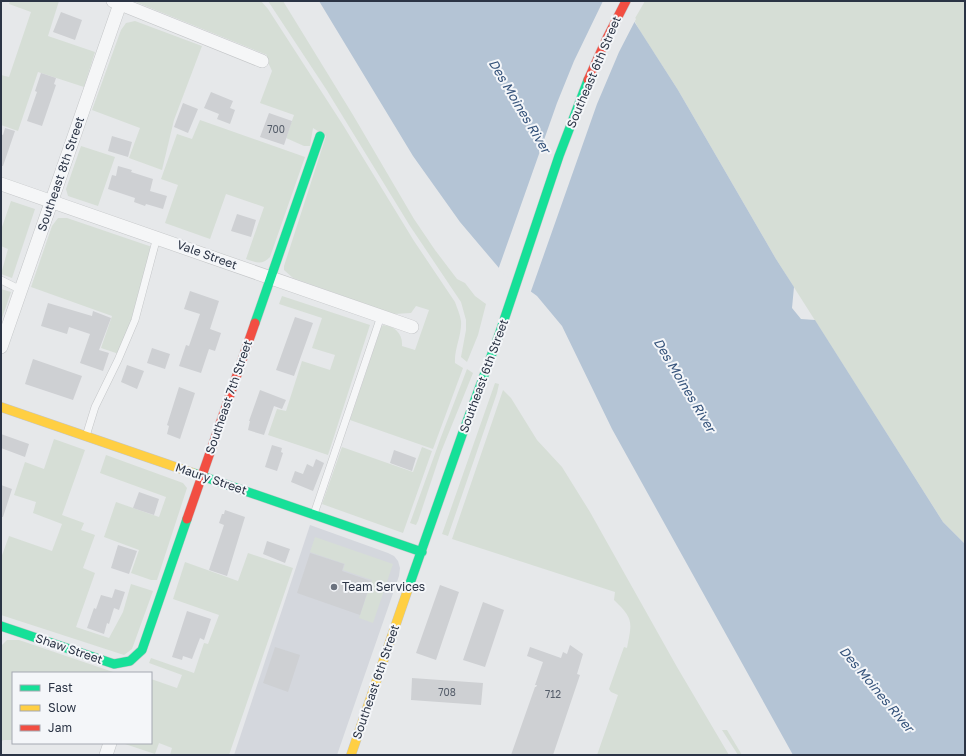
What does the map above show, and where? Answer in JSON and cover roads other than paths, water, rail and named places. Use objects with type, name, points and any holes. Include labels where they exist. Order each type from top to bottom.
[{"type":"main road","name":"Southeast 6th Street","points":[[351,755],[462,435],[505,319],[583,92],[598,57],[626,1]]},
{"type":"main road","name":"Southeast 7th Street","points":[[137,657],[146,640],[320,136]]},
{"type":"main road","name":"Maury Street","points":[[1,407],[422,552]]},
{"type":"main road","name":"Shaw Street","points":[[1,626],[114,664],[130,662],[137,657]]},
{"type":"street","points":[[117,2],[262,61]]},
{"type":"street","name":"Southeast 8th Street","points":[[1,347],[117,2]]},
{"type":"street","name":"Vale Street","points":[[1,184],[412,327]]},
{"type":"street","points":[[106,755],[110,744]]},
{"type":"lane","points":[[86,436],[95,407],[136,320],[156,237]]},
{"type":"lane","points":[[1,280],[21,290]]},
{"type":"lane","points":[[314,514],[381,316]]},
{"type":"water","name":"Des Moines River","points":[[319,1],[621,1],[678,90],[776,259],[794,287],[792,308],[801,319],[815,320],[943,522],[965,544],[965,755],[793,755],[612,429],[562,326],[537,296],[499,268],[460,222],[413,156]]},
{"type":"place","name":"Team Services","points":[[334,587]]}]
